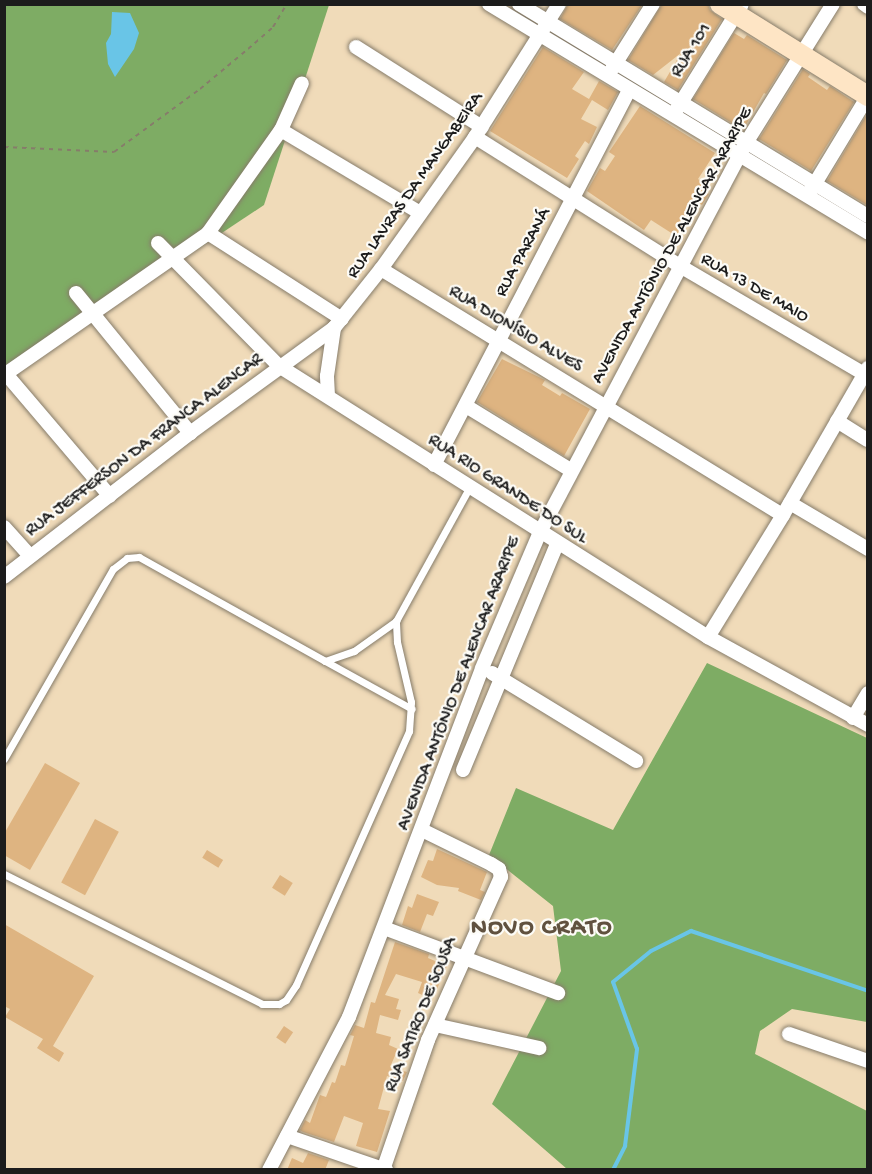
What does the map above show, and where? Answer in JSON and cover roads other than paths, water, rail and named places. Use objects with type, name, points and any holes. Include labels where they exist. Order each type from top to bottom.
[{"type":"street","points":[[489,4],[867,233]]},
{"type":"street","points":[[519,4],[867,216]]},
{"type":"street","name":"RUA LAVRAS DA MANGABEIRA","points":[[279,366],[338,323],[381,269],[478,132],[559,4]]},
{"type":"street","points":[[608,76],[653,4]]},
{"type":"street","name":"AVENIDA ANTÔNIO DE ALENCAR ARARIPE","points":[[269,1170],[349,1017],[482,668],[540,532],[746,143],[803,57],[833,4]]},
{"type":"street","points":[[732,8],[803,57],[867,96],[807,197]]},
{"type":"street","name":"RUA 101","points":[[673,116],[732,8]]},
{"type":"street","name":"RUA 13 DE MAIO","points":[[356,47],[573,198],[680,266],[866,371]]},
{"type":"street","points":[[110,496],[5,375],[91,312],[208,233],[282,130],[302,83]]},
{"type":"street","name":"RUA PARANÁ","points":[[434,465],[629,90]]},
{"type":"street","points":[[282,130],[420,213]]},
{"type":"street","points":[[208,233],[338,323],[327,376],[328,396]]},
{"type":"street","name":"RUA RIO GRANDE DO SUL","points":[[158,243],[279,366],[468,488],[708,637],[867,725]]},
{"type":"street","name":"RUA DIONÍSIO ALVES","points":[[381,269],[498,342],[786,509],[867,549]]},
{"type":"street","points":[[76,293],[190,433]]},
{"type":"street","name":"RUA JEFFERSON DA FRANCA ALENCAR","points":[[4,577],[279,366]]},
{"type":"street","points":[[708,637],[866,371]]},
{"type":"street","points":[[466,406],[572,471]]},
{"type":"street","points":[[837,421],[867,440]]},
{"type":"street","points":[[4,527],[30,556]]},
{"type":"street","points":[[463,770],[557,544]]},
{"type":"street","points":[[482,668],[636,761]]},
{"type":"street","points":[[853,717],[867,693]]},
{"type":"street","name":"RUA SATIRO DE SOUSA","points":[[384,1169],[435,1025],[501,877],[499,869],[491,864],[422,830]]},
{"type":"street","points":[[384,928],[558,993]]},
{"type":"street","points":[[435,1025],[538,1048]]},
{"type":"street","points":[[789,1034],[867,1061]]},
{"type":"street","points":[[287,1136],[384,1169]]},
{"type":"lane","points":[[325,661],[354,651],[396,621],[468,488]]},
{"type":"lane","points":[[4,759],[113,569],[128,558],[139,557],[412,709]]},
{"type":"lane","points":[[4,874],[256,1001],[269,1005],[279,1004],[286,1000],[296,986],[409,730],[412,709],[397,642],[396,621]]},
{"type":"water","points":[[112,12],[130,13],[139,33],[134,49],[115,77],[108,64],[106,43],[111,34]]},
{"type":"waterway","points":[[613,1170],[625,1146],[637,1049],[613,982],[651,951],[691,931],[868,991]]},
{"type":"district","name":"NOVO CRATO","points":[[542,929]]}]
